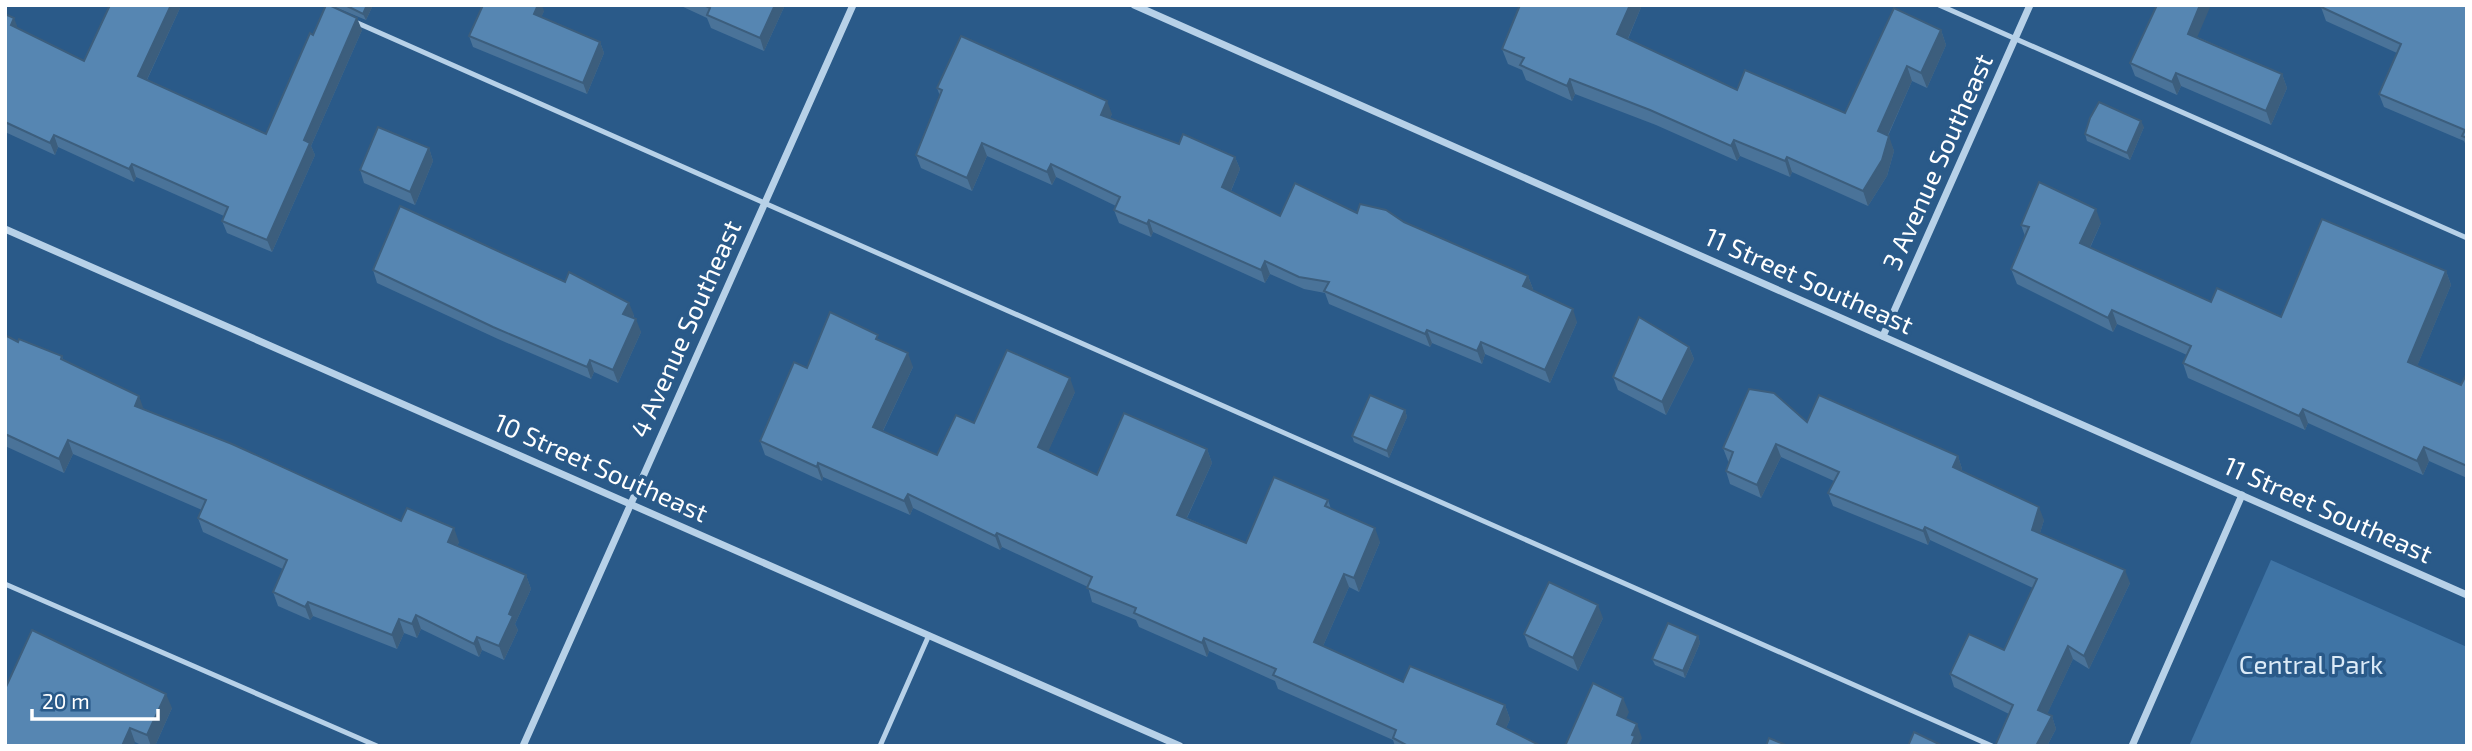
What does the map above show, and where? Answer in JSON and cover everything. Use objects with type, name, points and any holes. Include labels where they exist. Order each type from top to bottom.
[{"type":"street","name":"4 Avenue Southeast","points":[[523,746],[853,5]]},
{"type":"street","name":"11 Street Southeast","points":[[1135,5],[2467,595]]},
{"type":"street","name":"3 Avenue Southeast","points":[[1883,336],[2030,5]]},
{"type":"street","name":"10 Street Southeast","points":[[5,229],[1180,746]]},
{"type":"street","points":[[2133,746],[2242,495]]},
{"type":"lane","points":[[1939,5],[2467,238]]},
{"type":"lane","points":[[344,17],[1992,746]]},
{"type":"lane","points":[[5,584],[377,746]]},
{"type":"lane","points":[[880,746],[929,635]]},
{"type":"green space","name":"Central Park","points":[[2271,560],[2467,647],[2467,746],[2189,746]]},
{"type":"building","points":[[110,5],[171,5],[138,76],[266,134],[310,33],[313,35],[326,5],[357,18],[304,140],[310,143],[267,240],[222,221],[228,207],[132,164],[129,169],[54,135],[50,143],[5,122],[5,14],[14,18],[11,25],[84,61]]},
{"type":"building","points":[[345,5],[367,5],[363,14]]},
{"type":"building","points":[[483,5],[538,5],[534,14],[600,42],[583,83],[469,36]]},
{"type":"building","points":[[704,5],[775,5],[760,38],[707,15],[710,8]]},
{"type":"building","points":[[1520,5],[1630,5],[1617,34],[1737,90],[1745,70],[1845,113],[1894,8],[1941,30],[1921,73],[1907,66],[1878,131],[1889,136],[1882,160],[1863,191],[1787,157],[1785,161],[1734,140],[1731,146],[1650,110],[1570,79],[1567,86],[1520,65],[1524,58],[1502,49]]},
{"type":"building","points":[[2157,5],[2200,5],[2188,34],[2282,74],[2266,111],[2176,73],[2172,82],[2130,63]]},
{"type":"building","points":[[2467,5],[2467,138],[2462,136],[2465,130],[2379,94],[2401,44],[2321,7]]},
{"type":"building","points":[[961,36],[1107,101],[1101,115],[1179,144],[1183,134],[1235,157],[1222,187],[1280,216],[1295,183],[1357,213],[1360,204],[1386,210],[1404,222],[1528,276],[1523,286],[1573,309],[1545,370],[1481,342],[1477,351],[1427,330],[1425,334],[1324,291],[1329,282],[1299,277],[1265,261],[1261,270],[1149,220],[1147,224],[1114,210],[1120,197],[1051,164],[1047,172],[982,143],[967,178],[916,155],[942,90],[937,88]]},
{"type":"building","points":[[2099,102],[2141,121],[2127,153],[2085,134]]},
{"type":"building","points":[[378,127],[429,148],[410,192],[360,170]]},
{"type":"building","points":[[2039,182],[2096,209],[2080,243],[2211,302],[2217,288],[2281,317],[2322,219],[2446,271],[2408,362],[2461,385],[2467,373],[2467,466],[2424,447],[2417,461],[2303,409],[2299,416],[2183,363],[2191,346],[2112,310],[2108,318],[2011,269],[2029,227],[2021,225]]},
{"type":"building","points":[[400,206],[565,282],[569,272],[629,303],[623,314],[636,319],[613,370],[590,360],[587,367],[493,327],[373,270]]},
{"type":"building","points":[[830,312],[878,335],[876,339],[908,353],[873,427],[937,455],[956,415],[974,423],[1007,350],[1070,378],[1038,447],[1097,475],[1124,413],[1207,449],[1177,515],[1246,543],[1274,477],[1328,500],[1325,506],[1375,528],[1354,578],[1344,574],[1314,642],[1403,682],[1410,666],[1505,705],[1497,724],[1541,746],[1408,746],[1393,738],[1396,730],[1273,675],[1276,669],[1204,638],[1202,643],[1134,613],[1136,608],[1087,588],[1092,577],[997,533],[995,536],[908,494],[904,501],[760,441],[794,362],[807,368]]},
{"type":"building","points":[[1639,317],[1689,347],[1662,402],[1613,377]]},
{"type":"building","points":[[5,335],[62,356],[61,359],[139,396],[135,406],[232,444],[401,521],[407,508],[454,528],[448,542],[526,575],[509,614],[513,616],[499,646],[477,637],[474,644],[416,615],[412,624],[399,619],[392,635],[308,602],[305,607],[273,592],[287,560],[198,518],[206,500],[68,440],[59,459],[5,434]]},
{"type":"building","points":[[1749,389],[1774,393],[1807,422],[1819,395],[1958,456],[1953,467],[2039,507],[2032,530],[2125,570],[2084,656],[2068,646],[2038,710],[2052,716],[2036,746],[1995,746],[2013,705],[1950,674],[1969,634],[2004,650],[2037,579],[1925,527],[1923,531],[1828,493],[1839,472],[1776,444],[1757,485],[1726,471],[1733,452],[1723,448]]},
{"type":"building","points":[[1370,395],[1405,410],[1387,451],[1352,436]]},
{"type":"building","points":[[1549,582],[1598,605],[1573,658],[1524,634]]},
{"type":"building","points":[[1668,623],[1698,636],[1683,671],[1652,659]]},
{"type":"building","points":[[32,630],[166,694],[147,735],[130,728],[122,746],[5,746],[5,689]]},
{"type":"building","points":[[1593,683],[1623,698],[1617,715],[1637,724],[1631,746],[1565,746]]},
{"type":"building","points":[[1914,732],[1943,746],[1908,746]]},
{"type":"building","points":[[1769,738],[1788,746],[1766,746]]}]
